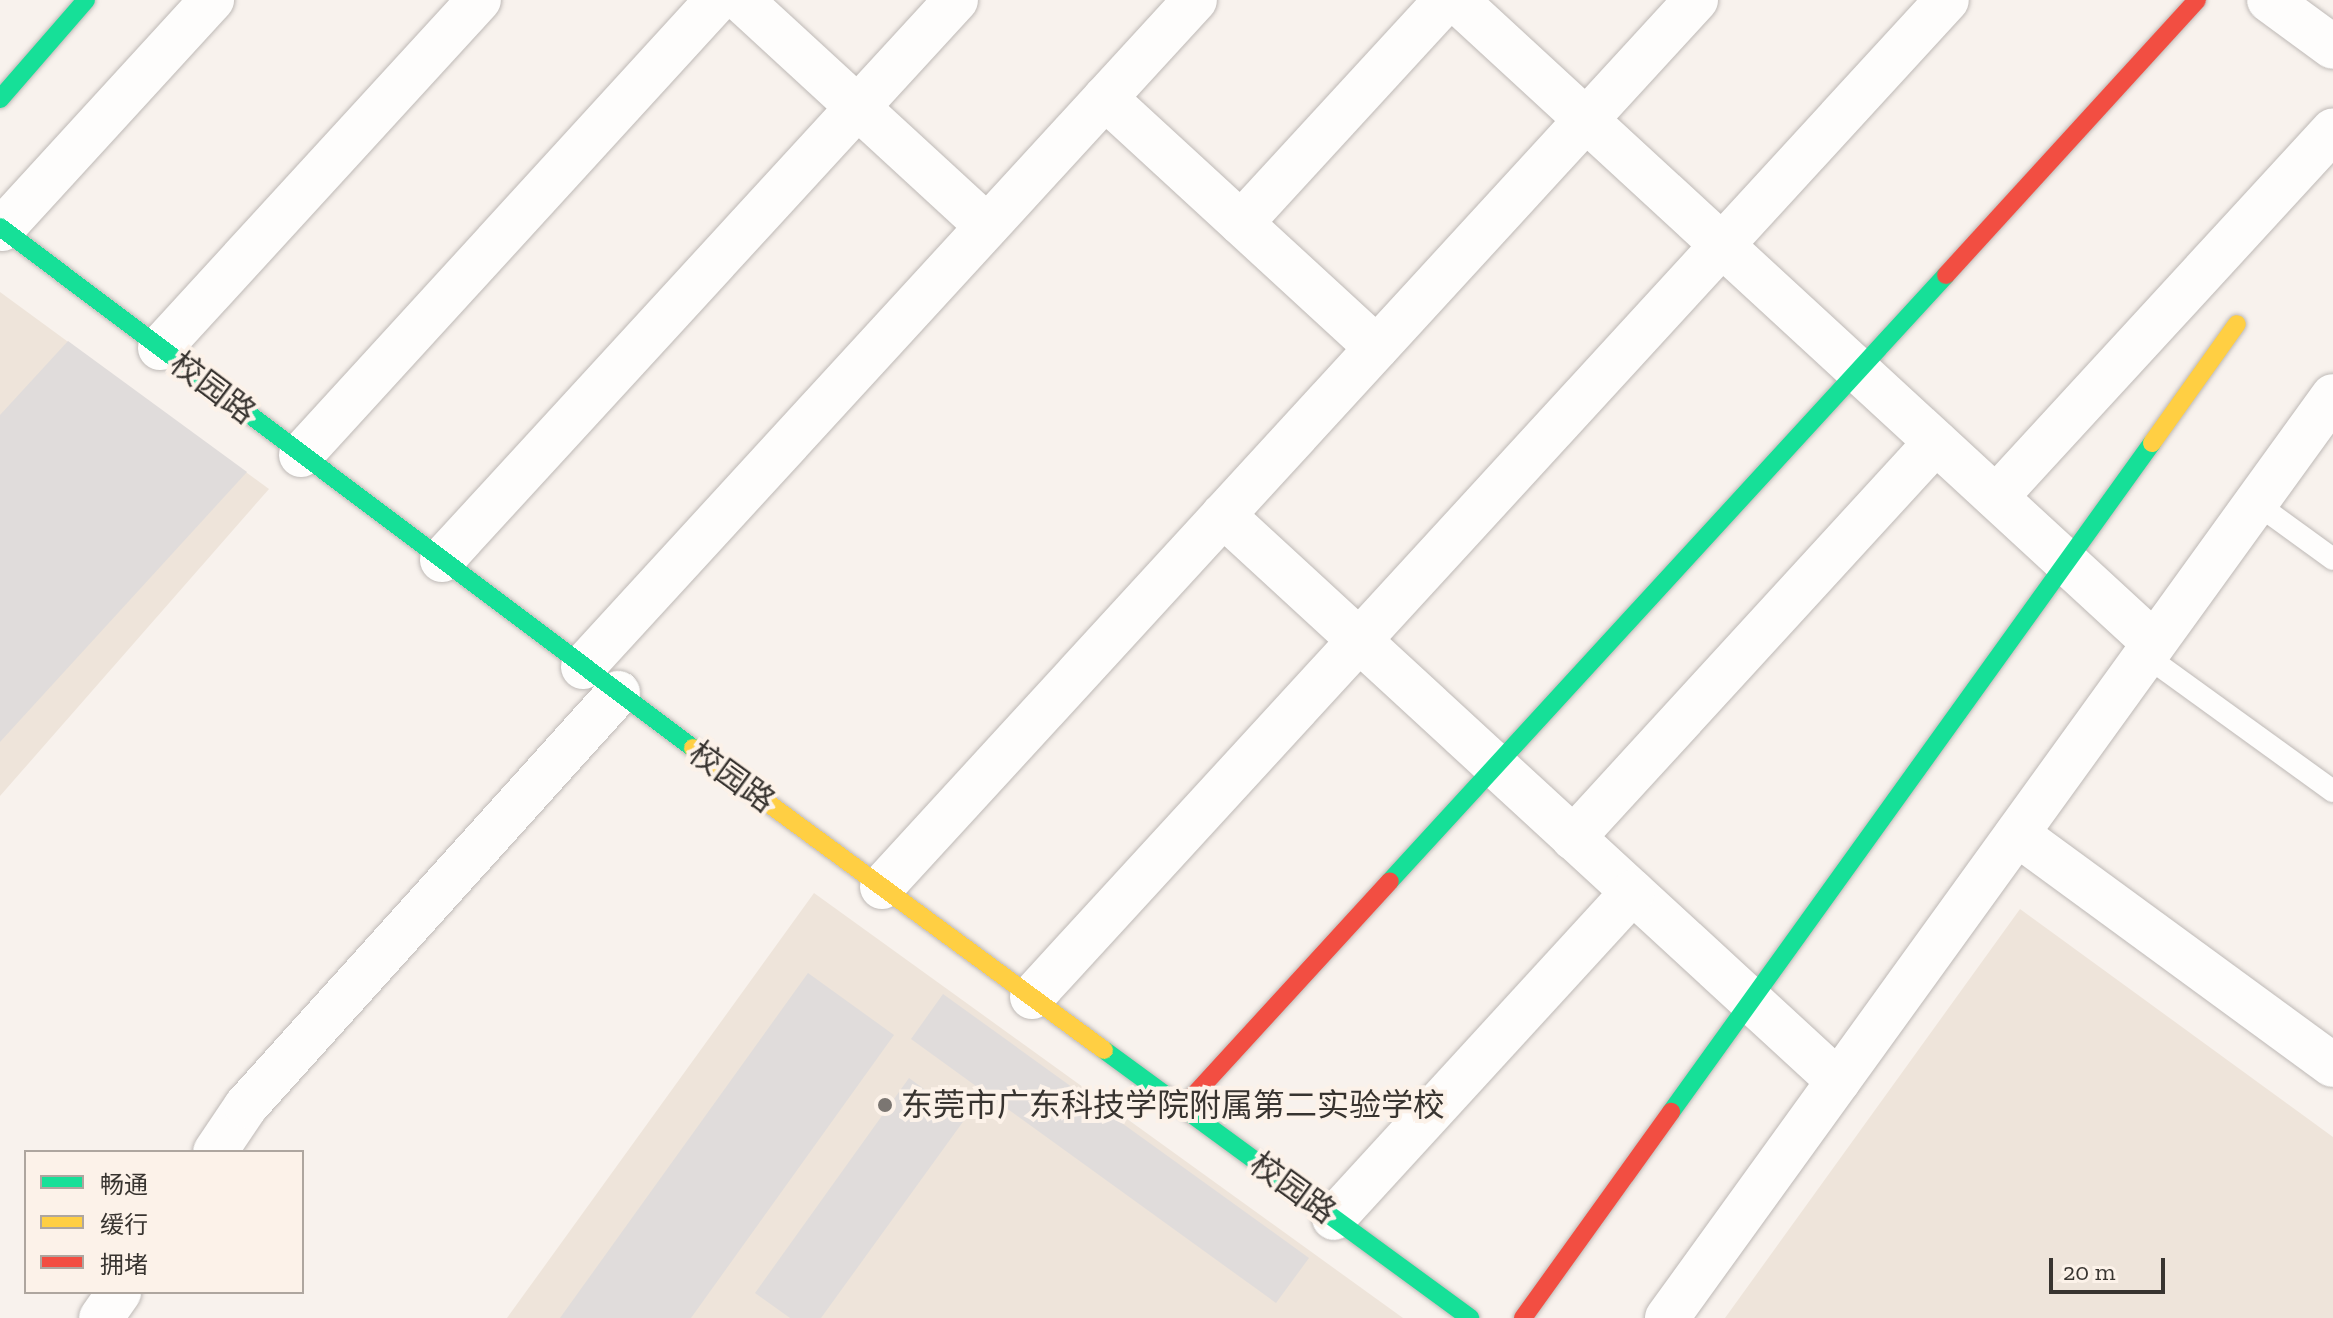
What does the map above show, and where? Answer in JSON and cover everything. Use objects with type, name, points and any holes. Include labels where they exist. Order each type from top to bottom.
[{"type":"street","points":[[0,99],[86,0]]},
{"type":"street","points":[[1,228],[212,0]]},
{"type":"street","points":[[160,348],[479,0]]},
{"type":"street","points":[[301,455],[717,0]]},
{"type":"street","points":[[741,0],[987,226]]},
{"type":"street","points":[[442,560],[956,0]]},
{"type":"street","points":[[583,667],[1195,0]]},
{"type":"street","points":[[1241,223],[1446,0]]},
{"type":"street","points":[[1456,0],[2067,562],[2150,649]]},
{"type":"street","points":[[882,887],[1696,0]]},
{"type":"street","points":[[1032,997],[1947,0]]},
{"type":"street","points":[[1183,1107],[2197,0]]},
{"type":"street","points":[[2269,0],[2333,47]]},
{"type":"street","points":[[1105,98],[1377,348]]},
{"type":"street","points":[[1996,497],[2333,130]]},
{"type":"street","name":"校园路","points":[[1,228],[618,693],[1470,1318]]},
{"type":"street","points":[[1523,1318],[2237,324]]},
{"type":"street","points":[[1667,1318],[2333,396]]},
{"type":"street","points":[[1573,838],[1936,442]]},
{"type":"street","points":[[1223,515],[1838,1081]]},
{"type":"street","points":[[216,1150],[246,1106],[618,693]]},
{"type":"street","points":[[2017,834],[2333,1065]]},
{"type":"street","points":[[1334,1218],[1633,892]]},
{"type":"street","points":[[101,1318],[118,1294]]},
{"type":"lane","points":[[2256,503],[2333,559]]},
{"type":"lane","points":[[2150,649],[2333,791]]},
{"type":"shaded area","points":[[0,292],[269,489],[0,796]]},
{"type":"shaded area","name":"东莞市广东科技学院附属第二实验学校","points":[[814,893],[1403,1318],[507,1318]]},
{"type":"shaded area","points":[[2020,909],[2333,1137],[2333,1318],[1725,1318]]},
{"type":"building","points":[[68,341],[247,472],[0,742],[0,415]]},
{"type":"building","points":[[808,973],[894,1035],[691,1318],[560,1318]]},
{"type":"building","points":[[943,994],[1309,1258],[1276,1303],[911,1039]]},
{"type":"building","points":[[909,1078],[965,1119],[821,1318],[790,1318],[755,1293]]},
{"type":"traffic: fast","points":[[0,99],[86,0]]},
{"type":"traffic: fast","points":[[0,227],[693,748]]},
{"type":"traffic: fast","points":[[1390,881],[1946,275]]},
{"type":"traffic: fast","points":[[1671,1112],[2152,443]]},
{"type":"traffic: fast","points":[[1104,1050],[1470,1318]]},
{"type":"traffic: slow","points":[[2152,443],[2237,324]]},
{"type":"traffic: slow","points":[[693,748],[1104,1050]]},
{"type":"traffic: jam","points":[[1946,275],[2197,0]]},
{"type":"traffic: jam","points":[[1183,1107],[1390,881]]},
{"type":"traffic: jam","points":[[1523,1318],[1671,1112]]},
{"type":"place","name":"东莞市广东科技学院附属第二实验学校","points":[[885,1105]]}]
